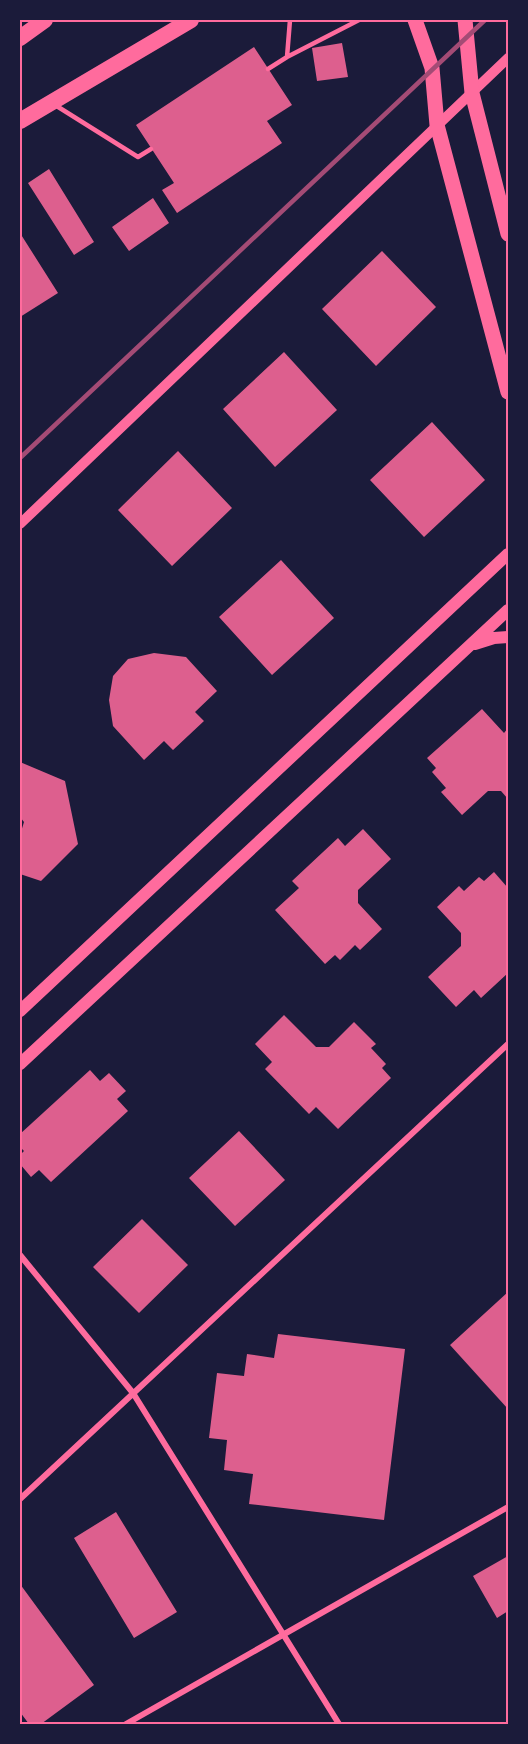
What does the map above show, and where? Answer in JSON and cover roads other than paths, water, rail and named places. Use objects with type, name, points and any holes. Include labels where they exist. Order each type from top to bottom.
[{"type":"highway","points":[[20,38],[45,20]]},
{"type":"highway","points":[[20,121],[191,20]]},
{"type":"main road","points":[[415,20],[432,68],[436,125],[508,392]]},
{"type":"main road","points":[[465,20],[472,93],[508,234]]},
{"type":"main road","points":[[20,1011],[508,554]]},
{"type":"main road","points":[[20,1064],[508,610]]},
{"type":"main road","points":[[471,645],[494,638],[508,637]]},
{"type":"street","points":[[20,524],[508,58]]},
{"type":"street","points":[[20,1499],[508,1044]]},
{"type":"street","points":[[20,1255],[133,1393],[339,1725]]},
{"type":"street","points":[[126,1725],[508,1507]]},
{"type":"lane","points":[[287,57],[290,20]]},
{"type":"lane","points":[[268,69],[359,20]]},
{"type":"lane","points":[[51,102],[138,157],[151,149]]},
{"type":"railway","points":[[20,458],[485,20]]}]
